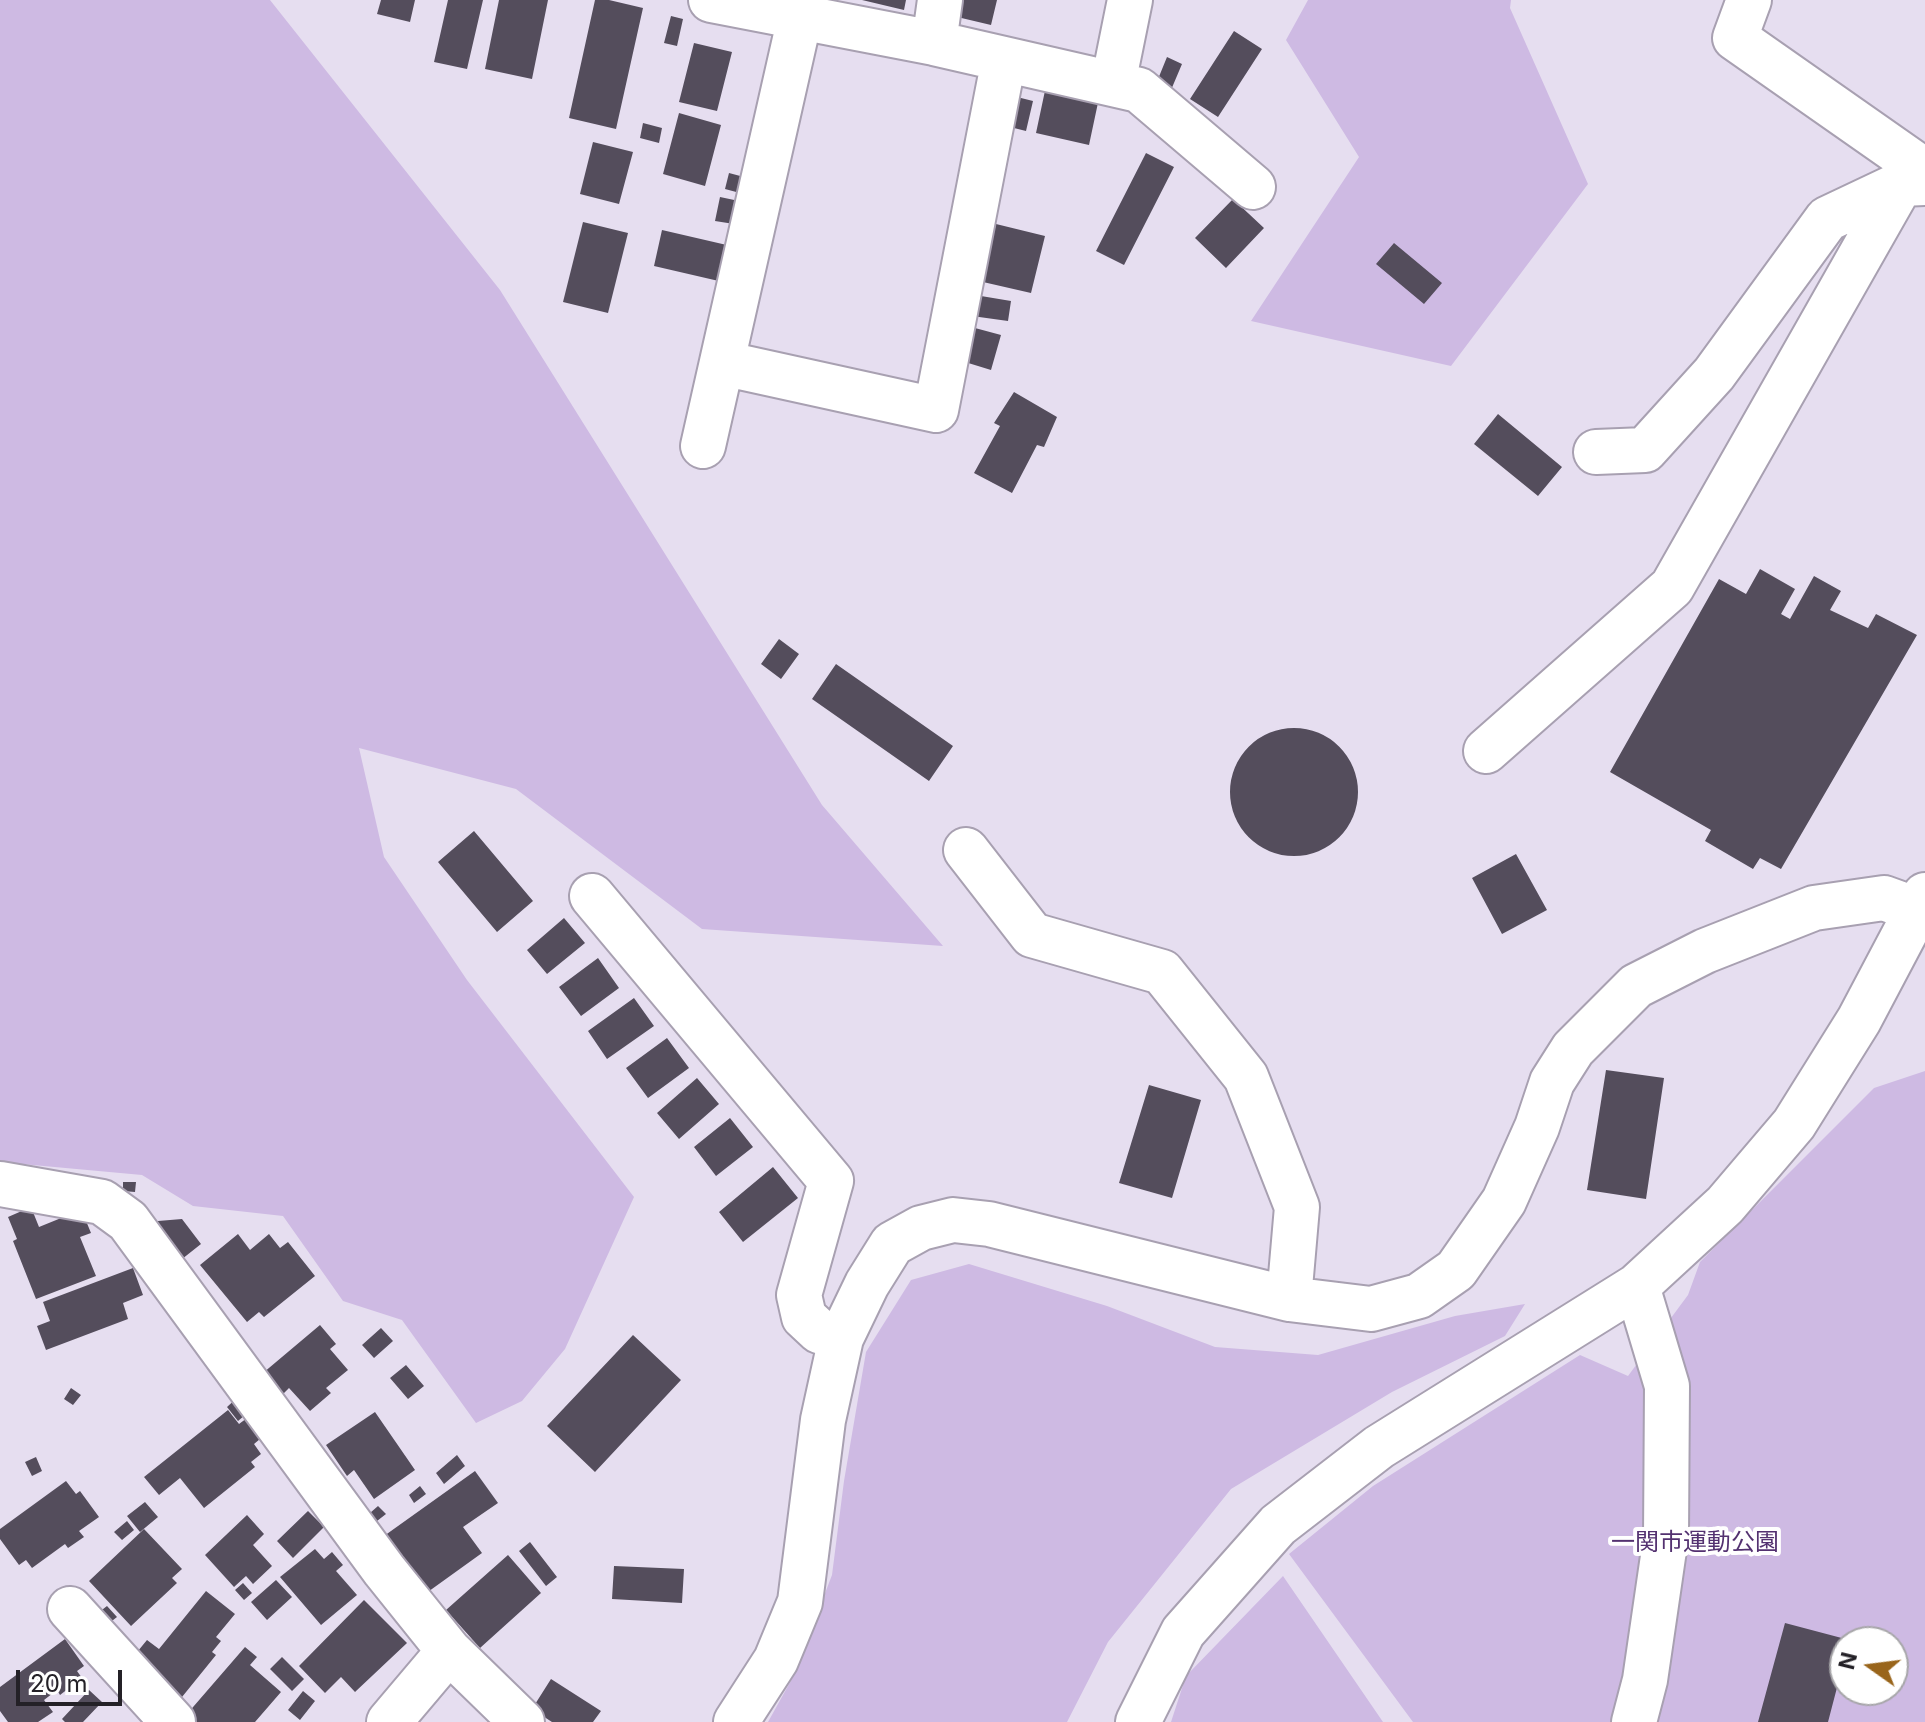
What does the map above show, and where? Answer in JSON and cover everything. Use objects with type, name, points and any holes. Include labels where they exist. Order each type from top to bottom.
[{"type":"street","points":[[711,0],[934,43],[1139,90],[1253,187]]},
{"type":"street","points":[[934,43],[940,0]]},
{"type":"street","points":[[1113,84],[1130,0]]},
{"type":"street","points":[[1749,0],[1735,38],[1917,179]]},
{"type":"street","points":[[703,446],[800,17]]},
{"type":"street","points":[[722,363],[936,410],[1004,59]]},
{"type":"street","points":[[1596,452],[1645,450],[1714,374],[1827,219],[1917,179]]},
{"type":"street","points":[[1486,751],[1672,587],[1917,179]]},
{"type":"street","points":[[966,850],[1032,935],[1162,972],[1246,1077],[1297,1207],[1289,1299]]},
{"type":"street","points":[[592,896],[831,1181],[799,1295],[804,1317],[819,1331],[841,1338]]},
{"type":"street","points":[[736,1722],[776,1660],[800,1602],[823,1420],[841,1338],[867,1284],[892,1244],[921,1228],[953,1220],[989,1224],[1289,1299],[1371,1309],[1419,1296],[1456,1270],[1504,1201],[1537,1127],[1552,1082],[1573,1049],[1636,986],[1705,951],[1814,908],[1884,898],[1921,903],[1859,1020],[1794,1124],[1725,1205],[1637,1286],[1379,1447],[1278,1525],[1183,1632],[1138,1722]]},
{"type":"street","points":[[0,1184],[102,1202],[128,1221],[384,1570],[449,1651],[522,1722]]},
{"type":"street","points":[[1634,1722],[1645,1680],[1666,1536],[1667,1386],[1637,1286]]},
{"type":"street","points":[[70,1609],[173,1722]]},
{"type":"street","points":[[389,1722],[449,1651]]},
{"type":"green space","points":[[0,0],[270,0],[500,290],[822,805],[943,946],[702,929],[516,789],[359,748],[384,857],[467,980],[634,1197],[565,1349],[522,1401],[476,1423],[402,1320],[343,1301],[283,1216],[193,1206],[142,1175],[0,1162]]},
{"type":"green space","points":[[1308,0],[1511,0],[1510,8],[1588,184],[1451,366],[1251,321],[1359,157],[1286,40]]},
{"type":"green space","name":"一関市運動公園","points":[[1925,1071],[1925,1722],[1413,1722],[1289,1554],[1373,1486],[1580,1355],[1628,1376],[1688,1295],[1700,1262],[1874,1088]]},
{"type":"green space","points":[[969,1264],[1107,1306],[1215,1347],[1318,1355],[1455,1316],[1525,1304],[1505,1336],[1392,1392],[1231,1489],[1108,1642],[1067,1722],[768,1722],[793,1677],[832,1575],[866,1352],[911,1280]]},
{"type":"green space","points":[[1283,1576],[1383,1722],[1171,1722],[1186,1676]]},
{"type":"building","points":[[381,0],[415,0],[410,22],[377,14]]},
{"type":"building","points":[[448,0],[483,0],[467,69],[434,62]]},
{"type":"building","points":[[499,0],[548,0],[532,79],[485,69]]},
{"type":"building","points":[[595,0],[643,8],[616,129],[569,118]]},
{"type":"building","points":[[862,0],[906,0],[904,10]]},
{"type":"building","points":[[956,0],[997,0],[991,25],[953,16]]},
{"type":"building","points":[[671,16],[683,19],[677,46],[664,43]]},
{"type":"building","points":[[1234,31],[1262,49],[1218,117],[1190,99]]},
{"type":"building","points":[[694,43],[732,52],[717,111],[679,102]]},
{"type":"building","points":[[1167,57],[1182,64],[1171,90],[1156,84]]},
{"type":"building","points":[[1046,86],[1099,98],[1089,145],[1036,133]]},
{"type":"building","points":[[1013,96],[1033,101],[1026,131],[1006,126]]},
{"type":"building","points":[[679,113],[721,125],[705,186],[663,174]]},
{"type":"building","points":[[643,123],[662,128],[659,143],[640,138]]},
{"type":"building","points":[[593,142],[633,152],[619,204],[580,194]]},
{"type":"building","points":[[1146,153],[1174,167],[1124,265],[1096,251]]},
{"type":"building","points":[[729,173],[744,177],[740,193],[725,189]]},
{"type":"building","points":[[720,197],[739,201],[734,224],[715,221]]},
{"type":"building","points":[[1233,199],[1264,228],[1226,268],[1195,238]]},
{"type":"building","points":[[583,222],[628,233],[608,313],[563,302]]},
{"type":"building","points":[[996,224],[1045,236],[1031,293],[983,282]]},
{"type":"building","points":[[662,230],[731,246],[723,282],[654,266]]},
{"type":"building","points":[[1394,243],[1442,283],[1424,304],[1376,264]]},
{"type":"building","points":[[975,295],[1011,301],[1008,321],[972,316]]},
{"type":"building","points":[[975,328],[1001,335],[991,370],[965,362]]},
{"type":"building","points":[[1014,392],[1057,417],[1044,447],[1037,445],[1012,493],[974,473],[1000,426],[994,423]]},
{"type":"building","points":[[1498,414],[1562,467],[1538,496],[1474,444]]},
{"type":"building","points":[[1760,569],[1795,589],[1781,614],[1790,619],[1814,576],[1841,591],[1830,610],[1868,628],[1876,614],[1917,635],[1781,869],[1760,858],[1753,869],[1705,841],[1711,830],[1610,772],[1719,579],[1746,594]]},
{"type":"building","points":[[779,639],[799,654],[781,679],[761,664]]},
{"type":"building","points":[[836,664],[953,746],[929,781],[812,699]]},
{"type":"building","points":[[1294,728],[1318,733],[1339,747],[1353,768],[1358,792],[1353,816],[1339,837],[1318,851],[1294,856],[1270,851],[1249,837],[1235,816],[1230,792],[1235,768],[1249,747],[1270,733]]},
{"type":"building","points":[[474,831],[533,901],[497,932],[438,862]]},
{"type":"building","points":[[1516,854],[1547,910],[1502,934],[1472,878]]},
{"type":"building","points":[[564,918],[585,943],[547,974],[527,950]]},
{"type":"building","points":[[598,958],[619,988],[581,1016],[559,987]]},
{"type":"building","points":[[634,998],[654,1026],[607,1059],[588,1031]]},
{"type":"building","points":[[667,1038],[689,1068],[648,1098],[626,1068]]},
{"type":"building","points":[[1606,1070],[1664,1078],[1646,1199],[1587,1190]]},
{"type":"building","points":[[697,1078],[719,1104],[679,1139],[657,1113]]},
{"type":"building","points":[[1149,1085],[1201,1100],[1172,1198],[1119,1183]]},
{"type":"building","points":[[730,1118],[753,1147],[716,1176],[694,1147]]},
{"type":"building","points":[[773,1167],[798,1198],[743,1242],[719,1212]]},
{"type":"building","points":[[123,1182],[136,1182],[135,1192],[123,1191]]},
{"type":"building","points":[[31,1207],[39,1227],[71,1214],[74,1220],[84,1216],[91,1233],[80,1237],[96,1276],[36,1299],[13,1241],[17,1239],[8,1217]]},
{"type":"building","points":[[182,1219],[201,1244],[177,1263],[146,1222]]},
{"type":"building","points":[[238,1234],[250,1250],[269,1234],[280,1248],[288,1242],[315,1276],[264,1317],[259,1312],[247,1322],[200,1265]]},
{"type":"building","points":[[133,1268],[143,1295],[123,1303],[128,1319],[46,1350],[37,1326],[50,1321],[43,1302]]},
{"type":"building","points":[[320,1325],[336,1344],[330,1349],[348,1370],[326,1388],[331,1393],[310,1411],[289,1388],[282,1395],[263,1373]]},
{"type":"building","points":[[381,1328],[393,1341],[374,1358],[362,1345]]},
{"type":"building","points":[[633,1335],[681,1380],[595,1472],[547,1426]]},
{"type":"building","points":[[406,1365],[424,1386],[408,1399],[390,1378]]},
{"type":"building","points":[[71,1388],[81,1395],[73,1405],[64,1399]]},
{"type":"building","points":[[240,1395],[252,1409],[238,1421],[227,1407]]},
{"type":"building","points":[[228,1410],[239,1424],[251,1415],[266,1434],[254,1444],[261,1454],[251,1462],[255,1467],[204,1508],[180,1478],[159,1495],[144,1477]]},
{"type":"building","points":[[375,1412],[415,1470],[374,1499],[354,1470],[347,1476],[326,1445]]},
{"type":"building","points":[[457,1455],[465,1466],[444,1484],[436,1473]]},
{"type":"building","points":[[36,1457],[42,1471],[32,1476],[25,1462]]},
{"type":"building","points":[[475,1471],[498,1503],[463,1527],[482,1553],[425,1594],[384,1536]]},
{"type":"building","points":[[66,1481],[76,1494],[80,1491],[99,1517],[79,1531],[84,1537],[68,1548],[65,1544],[32,1568],[26,1560],[19,1565],[0,1539],[0,1529]]},
{"type":"building","points":[[420,1486],[426,1494],[414,1503],[409,1495]]},
{"type":"building","points":[[145,1502],[158,1517],[140,1532],[127,1516]]},
{"type":"building","points":[[378,1506],[386,1514],[377,1521],[370,1513]]},
{"type":"building","points":[[308,1511],[324,1527],[293,1558],[277,1541]]},
{"type":"building","points":[[247,1515],[264,1534],[253,1545],[272,1566],[253,1584],[246,1576],[234,1587],[205,1555]]},
{"type":"building","points":[[127,1521],[134,1530],[122,1540],[114,1532]]},
{"type":"building","points":[[144,1529],[182,1569],[172,1578],[177,1583],[131,1626],[89,1581]]},
{"type":"building","points":[[530,1542],[557,1577],[546,1586],[519,1551]]},
{"type":"building","points":[[315,1549],[324,1559],[332,1552],[343,1565],[336,1571],[357,1595],[321,1625],[280,1577]]},
{"type":"building","points":[[508,1555],[541,1593],[480,1648],[446,1610]]},
{"type":"building","points":[[614,1566],[684,1569],[682,1603],[612,1599]]},
{"type":"building","points":[[276,1580],[292,1597],[267,1620],[251,1602]]},
{"type":"building","points":[[243,1583],[252,1593],[244,1600],[235,1590]]},
{"type":"building","points":[[206,1591],[235,1614],[216,1637],[221,1641],[212,1652],[216,1655],[182,1697],[133,1657],[147,1640],[159,1649]]},
{"type":"building","points":[[364,1600],[407,1643],[355,1692],[341,1677],[325,1693],[299,1666]]},
{"type":"building","points":[[107,1606],[117,1617],[108,1624],[98,1613]]},
{"type":"building","points":[[1785,1623],[1829,1635],[1829,1706],[1832,1706],[1828,1722],[1758,1722]]},
{"type":"building","points":[[65,1639],[84,1666],[77,1671],[82,1678],[60,1695],[57,1690],[44,1700],[53,1712],[38,1722],[8,1722],[0,1711],[0,1687]]},
{"type":"building","points":[[245,1647],[257,1657],[250,1665],[281,1692],[255,1722],[196,1722],[187,1714]]},
{"type":"building","points":[[282,1657],[304,1679],[292,1691],[270,1669]]},
{"type":"building","points":[[551,1679],[601,1711],[593,1722],[552,1722],[532,1709]]},
{"type":"building","points":[[89,1690],[102,1702],[83,1722],[65,1722],[62,1719]]},
{"type":"building","points":[[303,1691],[315,1701],[300,1720],[288,1710]]}]
